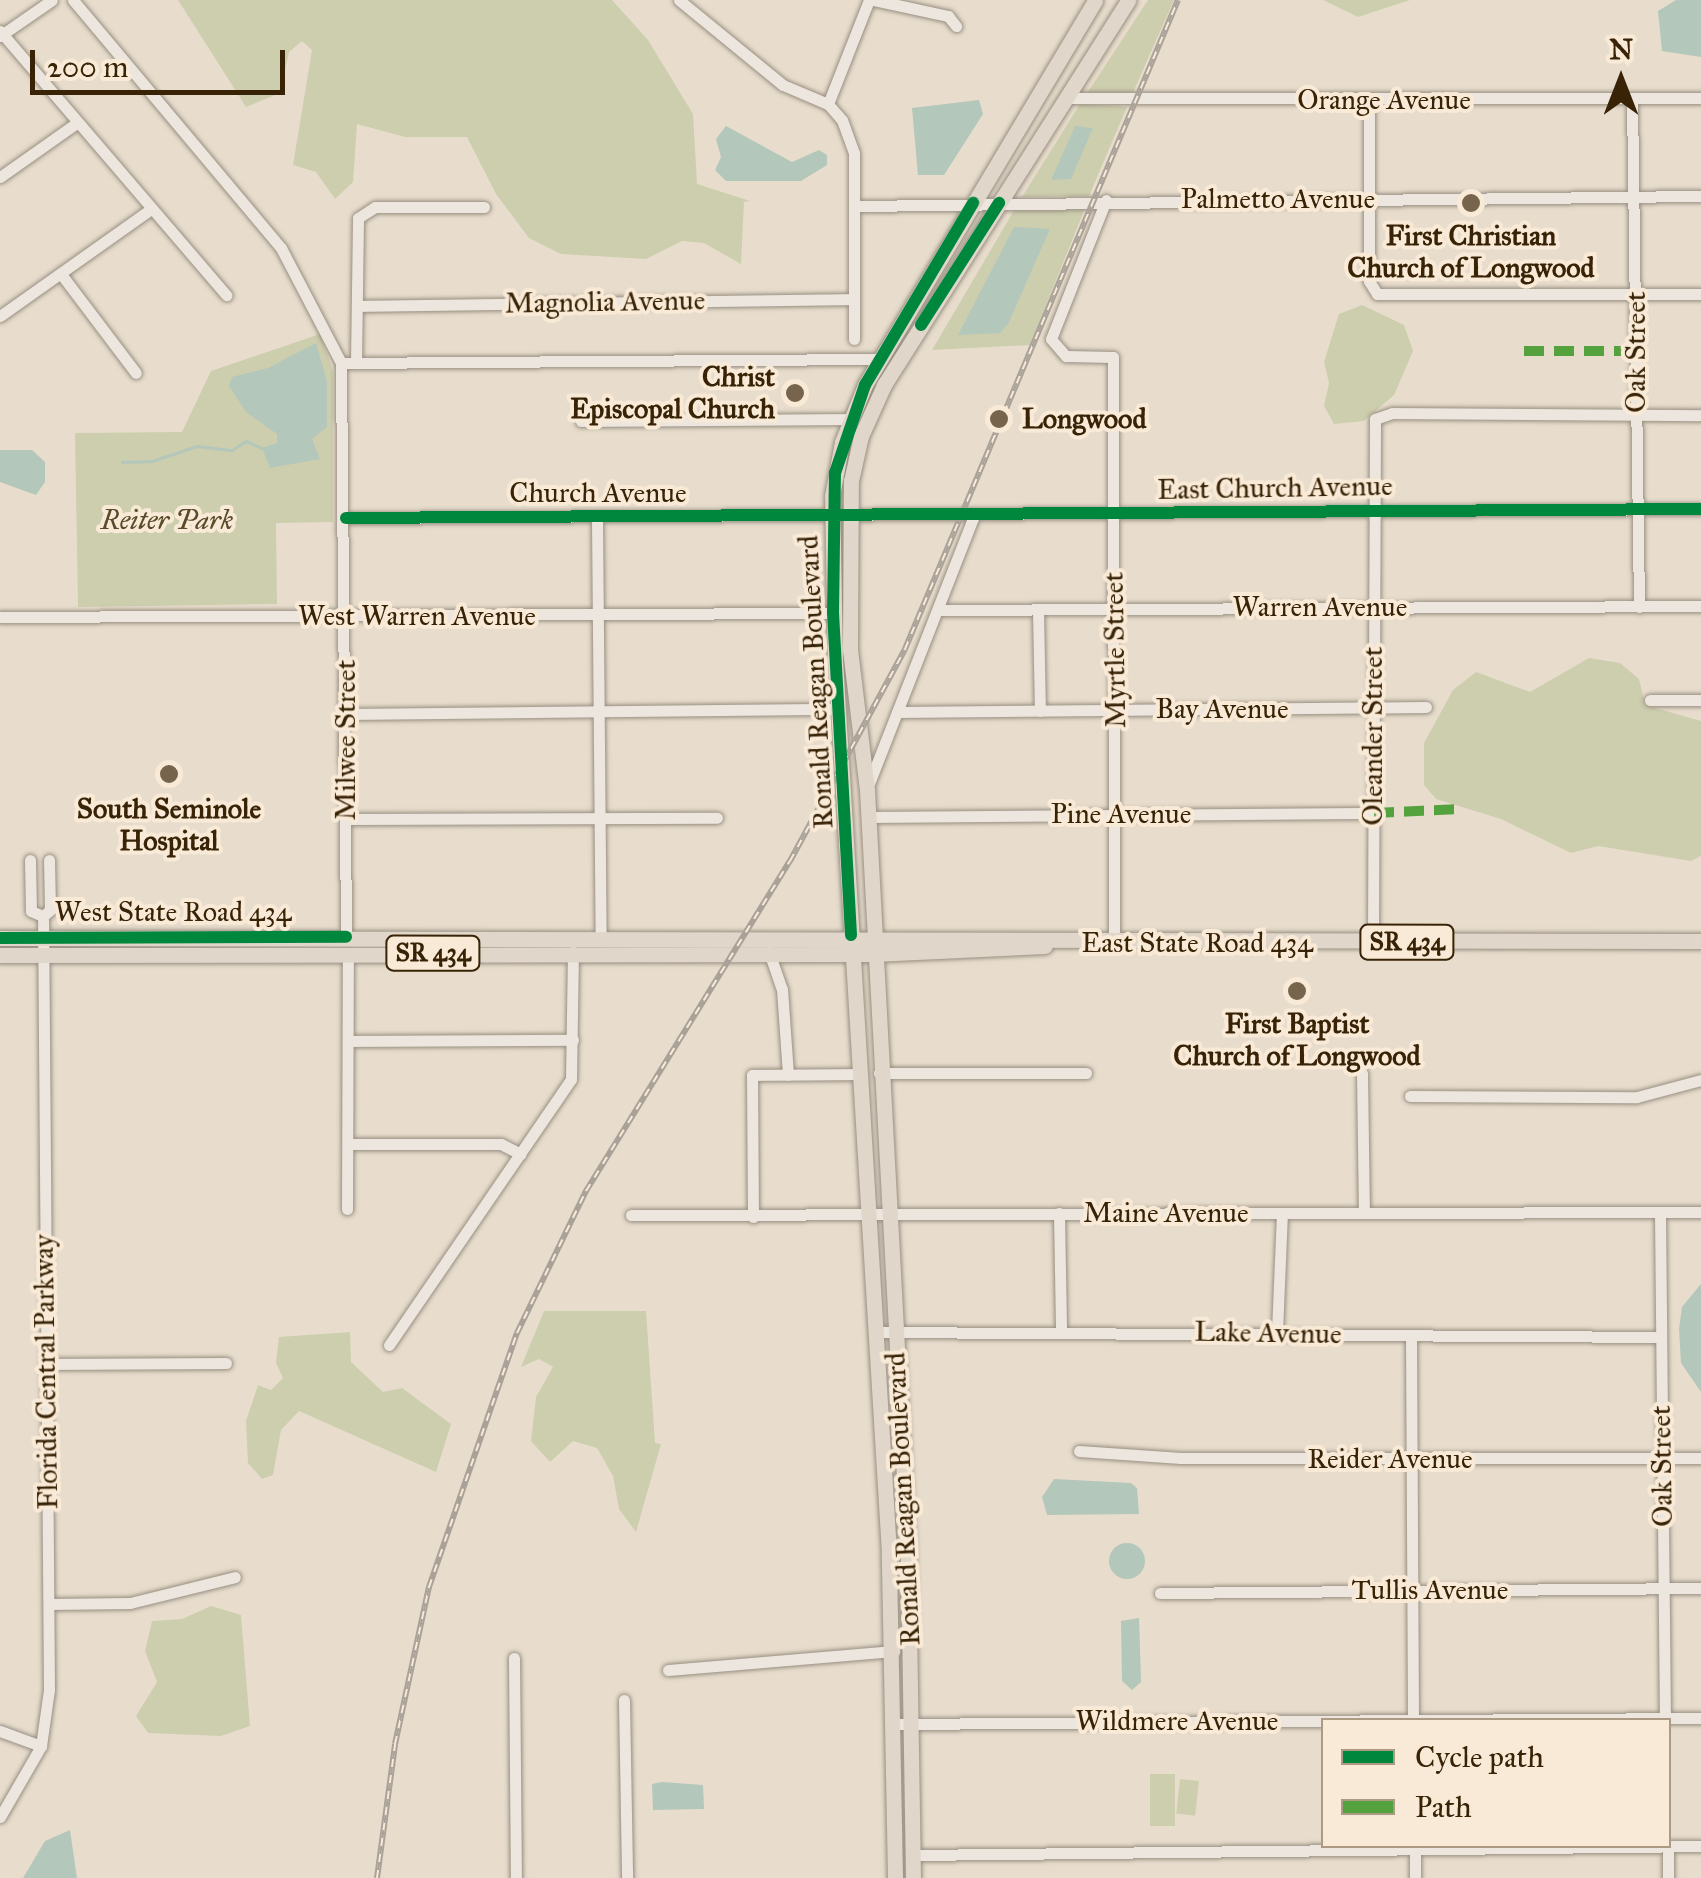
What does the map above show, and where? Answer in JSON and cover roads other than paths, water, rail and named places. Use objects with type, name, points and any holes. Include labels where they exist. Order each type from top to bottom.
[{"type":"main road","name":"Ronald Reagan Boulevard","points":[[914,1878],[912,1723],[867,790],[850,650],[841,515],[861,436],[888,362],[973,204],[1095,0]]},
{"type":"main road","name":"Ronald Reagan Boulevard","points":[[895,1878],[894,1651],[833,613],[850,419],[1000,202],[1128,0]]},
{"type":"main road","name":"SR 434","points":[[347,945],[376,937],[872,935]]},
{"type":"main road","name":"East State Road 434","points":[[872,935],[1016,937],[1054,944],[1701,942]]},
{"type":"main road","name":"West State Road 434","points":[[0,938],[43,946],[322,953],[347,945]]},
{"type":"main road","name":"East State Road 434","points":[[872,954],[1017,952],[1054,944]]},
{"type":"main road","name":"West State Road 434","points":[[0,955],[43,946],[347,945],[573,952],[872,954]]},
{"type":"main road","points":[[845,1020],[854,988]]},
{"type":"street","points":[[52,0],[1,34],[226,295]]},
{"type":"street","points":[[73,0],[281,248],[341,363],[888,362]]},
{"type":"street","points":[[679,0],[783,84],[828,104],[851,140],[855,206],[854,339]]},
{"type":"street","points":[[828,104],[871,0],[948,16],[956,26]]},
{"type":"street","name":"Orange Avenue","points":[[1067,98],[1701,98]]},
{"type":"street","name":"Oak Street","points":[[1632,98],[1639,607]]},
{"type":"street","points":[[1369,101],[1373,291],[1701,294]]},
{"type":"street","points":[[0,177],[78,122]]},
{"type":"street","name":"Palmetto Avenue","points":[[855,206],[1106,200],[1701,196]]},
{"type":"street","name":"Myrtle Street","points":[[1106,200],[1051,339],[1066,356],[1113,357],[1117,814],[1114,944]]},
{"type":"street","points":[[356,363],[356,226],[363,212],[484,207]]},
{"type":"street","points":[[0,316],[151,209]]},
{"type":"street","points":[[61,274],[136,374]]},
{"type":"street","name":"Magnolia Avenue","points":[[357,306],[854,300]]},
{"type":"street","name":"Milwee Street","points":[[341,363],[347,616],[347,1209]]},
{"type":"street","points":[[1636,414],[1701,415]]},
{"type":"street","name":"Oleander Street","points":[[1373,942],[1370,426],[1380,416],[1636,414]]},
{"type":"street","points":[[581,421],[850,419]]},
{"type":"street","name":"East Church Avenue","points":[[841,515],[1701,509]]},
{"type":"street","name":"Church Avenue","points":[[346,518],[841,515]]},
{"type":"street","points":[[867,790],[974,515]]},
{"type":"street","points":[[596,518],[601,936]]},
{"type":"street","name":"Warren Avenue","points":[[938,610],[1701,606]]},
{"type":"street","points":[[1038,610],[1040,711]]},
{"type":"street","name":"West Warren Avenue","points":[[0,617],[833,613]]},
{"type":"street","points":[[1650,700],[1701,700]]},
{"type":"street","name":"Bay Avenue","points":[[897,712],[1426,707]]},
{"type":"street","points":[[347,714],[839,709]]},
{"type":"street","name":"Pine Avenue","points":[[868,817],[1374,813]]},
{"type":"street","points":[[346,819],[717,818]]},
{"type":"street","name":"Florida Central Parkway","points":[[30,860],[31,912],[42,916]]},
{"type":"street","name":"Florida Central Parkway","points":[[42,916],[50,910],[49,860]]},
{"type":"street","name":"Florida Central Parkway","points":[[0,1817],[41,1746],[49,1604],[42,916]]},
{"type":"street","points":[[389,1345],[570,1079],[573,952]]},
{"type":"street","points":[[769,952],[782,990],[788,1075]]},
{"type":"street","points":[[348,1040],[573,1040]]},
{"type":"street","points":[[879,1073],[1086,1073]]},
{"type":"street","points":[[1362,1073],[1364,1212]]},
{"type":"street","points":[[754,1217],[752,1074],[859,1074]]},
{"type":"street","points":[[1410,1096],[1638,1097],[1701,1080]]},
{"type":"street","points":[[348,1144],[501,1144],[521,1154]]},
{"type":"street","name":"Oak Street","points":[[1660,1212],[1665,1718]]},
{"type":"street","name":"Maine Avenue","points":[[632,1214],[754,1217],[1701,1212]]},
{"type":"street","points":[[1058,1213],[1060,1332]]},
{"type":"street","points":[[1278,1332],[1282,1213]]},
{"type":"street","name":"Lake Avenue","points":[[875,1332],[1661,1337]]},
{"type":"street","points":[[1411,1335],[1413,1718]]},
{"type":"street","points":[[46,1364],[226,1363]]},
{"type":"street","name":"Reider Avenue","points":[[1079,1451],[1410,1459],[1701,1458]]},
{"type":"street","points":[[49,1604],[130,1603],[235,1578]]},
{"type":"street","name":"Tullis Avenue","points":[[1160,1593],[1701,1588]]},
{"type":"street","points":[[668,1670],[894,1651]]},
{"type":"street","points":[[514,1658],[516,1878]]},
{"type":"street","points":[[624,1700],[627,1878]]},
{"type":"street","name":"Wildmere Avenue","points":[[1671,1720],[1701,1718]]},
{"type":"street","name":"Wildmere Avenue","points":[[894,1724],[1321,1721]]},
{"type":"street","points":[[0,1731],[41,1746]]},
{"type":"street","points":[[1671,1846],[1701,1846]]},
{"type":"street","points":[[913,1855],[1352,1848]]},
{"type":"street","points":[[1415,1848],[1415,1878]]},
{"type":"street","points":[[1668,1848],[1668,1878]]},
{"type":"waterway","points":[[122,462],[152,461],[197,446],[232,450],[246,441],[262,448]]},
{"type":"railway","points":[[377,1878],[395,1744],[429,1587],[517,1333],[586,1191],[790,861],[905,649],[1178,0]]},
{"type":"place","name":"First Christian Church of Longwood","points":[[1471,203]]},
{"type":"place","name":"Christ Episcopal Church","points":[[795,393]]},
{"type":"place","name":"Longwood","points":[[999,419]]},
{"type":"place","name":"South Seminole Hospital","points":[[169,774]]},
{"type":"place","name":"First Baptist Church of Longwood","points":[[1297,991]]},
{"type":"park label","name":"Reiter Park","points":[[167,520]]}]
